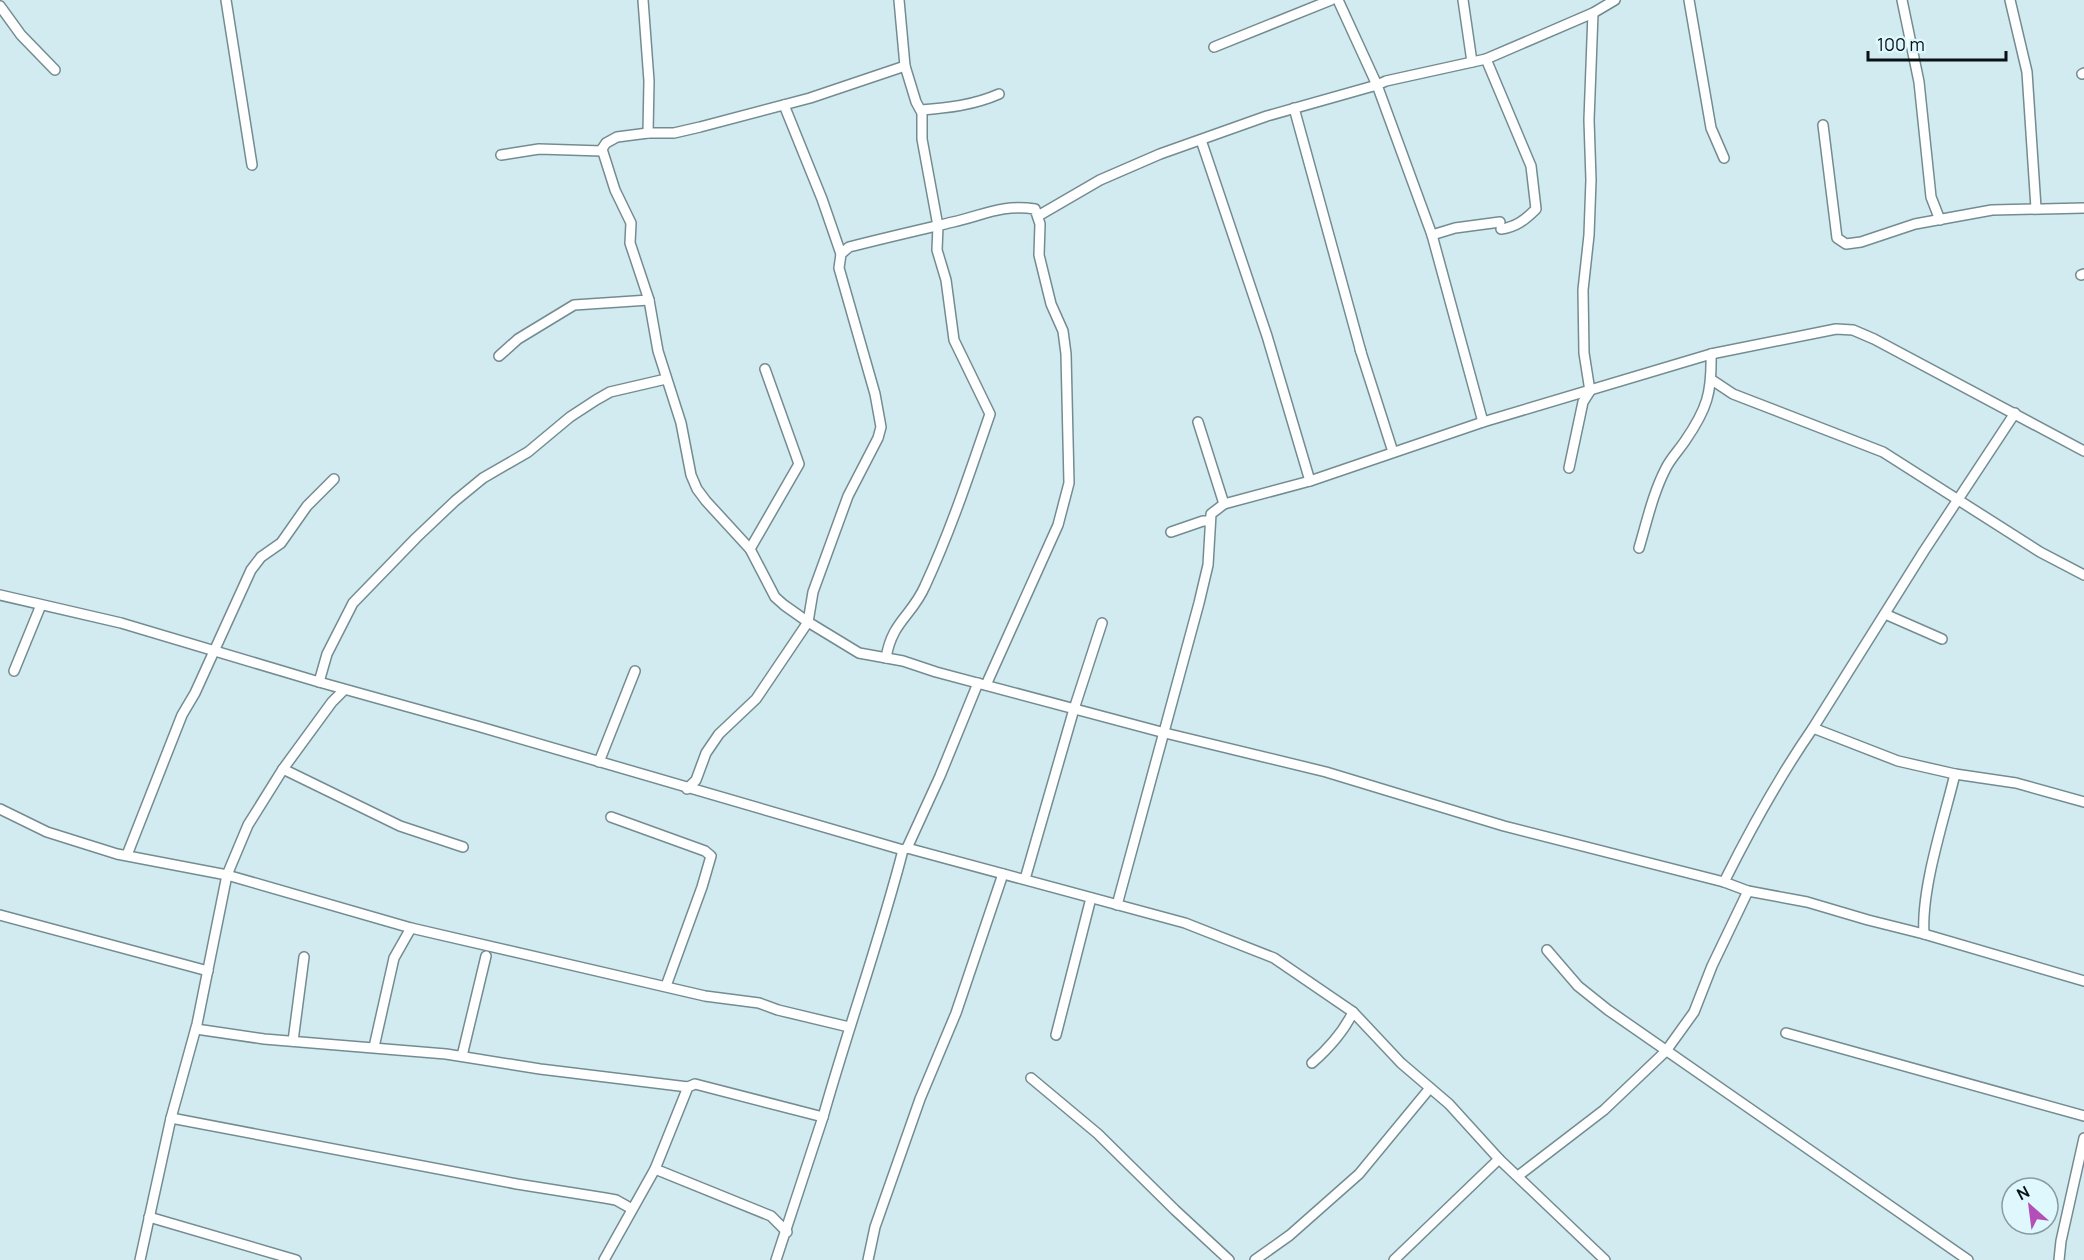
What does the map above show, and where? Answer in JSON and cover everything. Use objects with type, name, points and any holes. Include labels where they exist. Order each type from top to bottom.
[{"type":"street","points":[[226,0],[252,165]]},
{"type":"street","points":[[643,0],[649,81],[648,133]]},
{"type":"street","points":[[886,658],[892,633],[924,590],[946,539],[990,414],[954,340],[946,280],[937,250],[939,226],[922,139],[921,110],[916,102],[905,66],[899,0]]},
{"type":"street","points":[[1214,47],[1331,0]]},
{"type":"street","points":[[1338,0],[1377,85],[1432,235],[1483,422]]},
{"type":"street","points":[[1462,0],[1472,62]]},
{"type":"street","points":[[1038,216],[1100,180],[1160,154],[1294,108],[1486,59],[1593,13],[1615,0]]},
{"type":"street","points":[[1689,0],[1711,128],[1724,158]]},
{"type":"street","points":[[1902,0],[1919,82],[1931,197],[1940,220]]},
{"type":"street","points":[[2010,0],[2027,72],[2036,208]]},
{"type":"street","points":[[0,6],[21,35],[55,70]]},
{"type":"street","points":[[1569,468],[1583,402],[1590,391],[1584,352],[1583,290],[1589,224],[1589,120],[1593,13]]},
{"type":"street","points":[[1432,235],[1455,228],[1501,226],[1510,228],[1525,220],[1536,209],[1531,166],[1486,59]]},
{"type":"street","points":[[501,154],[539,149],[602,151],[606,143],[617,137],[648,133],[674,133],[810,98],[905,66]]},
{"type":"street","points":[[921,110],[973,103],[999,94]]},
{"type":"street","points":[[687,789],[696,780],[706,753],[719,734],[756,699],[808,622],[813,592],[848,496],[878,438],[881,427],[875,394],[839,268],[841,254],[822,199],[784,105]]},
{"type":"street","points":[[1294,108],[1361,352]]},
{"type":"street","points":[[1822,125],[1837,238],[1846,244],[1861,242],[1916,224],[1992,210],[2084,208]]},
{"type":"street","points":[[1201,140],[1267,336],[1310,481]]},
{"type":"street","points":[[602,149],[615,190],[631,223],[630,243],[649,300],[658,351],[681,423],[691,475],[697,489],[750,549],[775,597],[808,622],[859,653],[903,661],[1165,733],[1326,772],[1504,826],[1724,882],[1748,891],[1807,902],[2084,981]]},
{"type":"street","points":[[776,1260],[787,1232],[905,849],[1058,525],[1069,483],[1065,342],[1063,331],[1051,304],[1039,255],[1040,224],[1035,210],[1004,208],[849,247],[841,254]]},
{"type":"street","points":[[1339,281],[1393,452]]},
{"type":"street","points":[[499,356],[518,339],[574,305],[649,300]]},
{"type":"street","points":[[1117,905],[1165,733],[1208,565],[1211,514],[1224,504],[1310,481],[1483,422],[1711,354],[1836,328],[1853,330],[1874,339],[2084,451]]},
{"type":"street","points":[[1274,343],[1310,481]]},
{"type":"street","points":[[1639,548],[1656,491],[1667,465],[1701,416],[1709,396],[1712,380],[1711,354]]},
{"type":"street","points":[[750,549],[799,464],[765,369]]},
{"type":"street","points":[[319,682],[327,654],[353,603],[455,501],[483,478],[528,452],[570,417],[596,400],[610,392],[666,380]]},
{"type":"street","points":[[1712,380],[1734,394],[1883,452],[2040,552],[2084,575]]},
{"type":"street","points":[[1724,882],[1754,822],[1789,762],[2015,413]]},
{"type":"street","points":[[1198,422],[1224,504]]},
{"type":"street","points":[[127,855],[182,715],[195,693],[251,570],[261,556],[281,543],[307,506],[334,479]]},
{"type":"street","points":[[1171,532],[1203,521],[1210,521]]},
{"type":"street","points":[[0,595],[121,623],[687,789],[1185,923],[1274,958],[1353,1012],[1401,1063],[1449,1104],[1498,1159],[1605,1260]]},
{"type":"street","points":[[14,671],[41,605]]},
{"type":"street","points":[[1885,614],[1942,639]]},
{"type":"street","points":[[1025,879],[1074,709],[1102,623]]},
{"type":"street","points":[[598,762],[635,671]]},
{"type":"street","points":[[140,1260],[171,1118],[196,1029],[227,874],[248,825],[283,769],[332,702],[344,690]]},
{"type":"street","points":[[1813,728],[1898,761],[1955,774],[2016,783],[2084,802]]},
{"type":"street","points":[[283,769],[400,826],[463,847]]},
{"type":"street","points":[[1924,934],[1923,918],[1933,863],[1955,774]]},
{"type":"street","points":[[0,808],[47,832],[127,855],[227,874],[411,928],[705,996],[759,1004],[849,1027]]},
{"type":"street","points":[[611,817],[705,851],[711,856],[666,986]]},
{"type":"street","points":[[868,1260],[875,1227],[920,1099],[956,1013],[1003,873]]},
{"type":"street","points":[[1518,1176],[1604,1110],[1666,1051],[1694,1011],[1702,988],[1748,891]]},
{"type":"street","points":[[1056,1035],[1091,897]]},
{"type":"street","points":[[0,915],[208,971]]},
{"type":"street","points":[[374,1047],[394,958],[411,928]]},
{"type":"street","points":[[1547,950],[1578,986],[1666,1051],[1968,1260]]},
{"type":"street","points":[[462,1056],[486,956]]},
{"type":"street","points":[[293,1041],[304,957]]},
{"type":"street","points":[[1312,1064],[1347,1025],[1353,1012]]},
{"type":"street","points":[[196,1029],[293,1041],[462,1056],[540,1069],[688,1087],[695,1084],[822,1117]]},
{"type":"street","points":[[1786,1033],[2084,1116]]},
{"type":"street","points":[[1031,1078],[1098,1134],[1174,1210],[1229,1260]]},
{"type":"street","points":[[604,1260],[655,1169],[688,1087]]},
{"type":"street","points":[[1255,1260],[1290,1235],[1359,1174],[1430,1088]]},
{"type":"street","points":[[171,1118],[517,1184],[616,1200],[632,1209]]},
{"type":"street","points":[[2059,1260],[2061,1241],[2084,1138]]},
{"type":"street","points":[[1394,1260],[1498,1159]]},
{"type":"street","points":[[655,1169],[771,1216],[787,1232]]},
{"type":"street","points":[[149,1217],[296,1260]]}]
